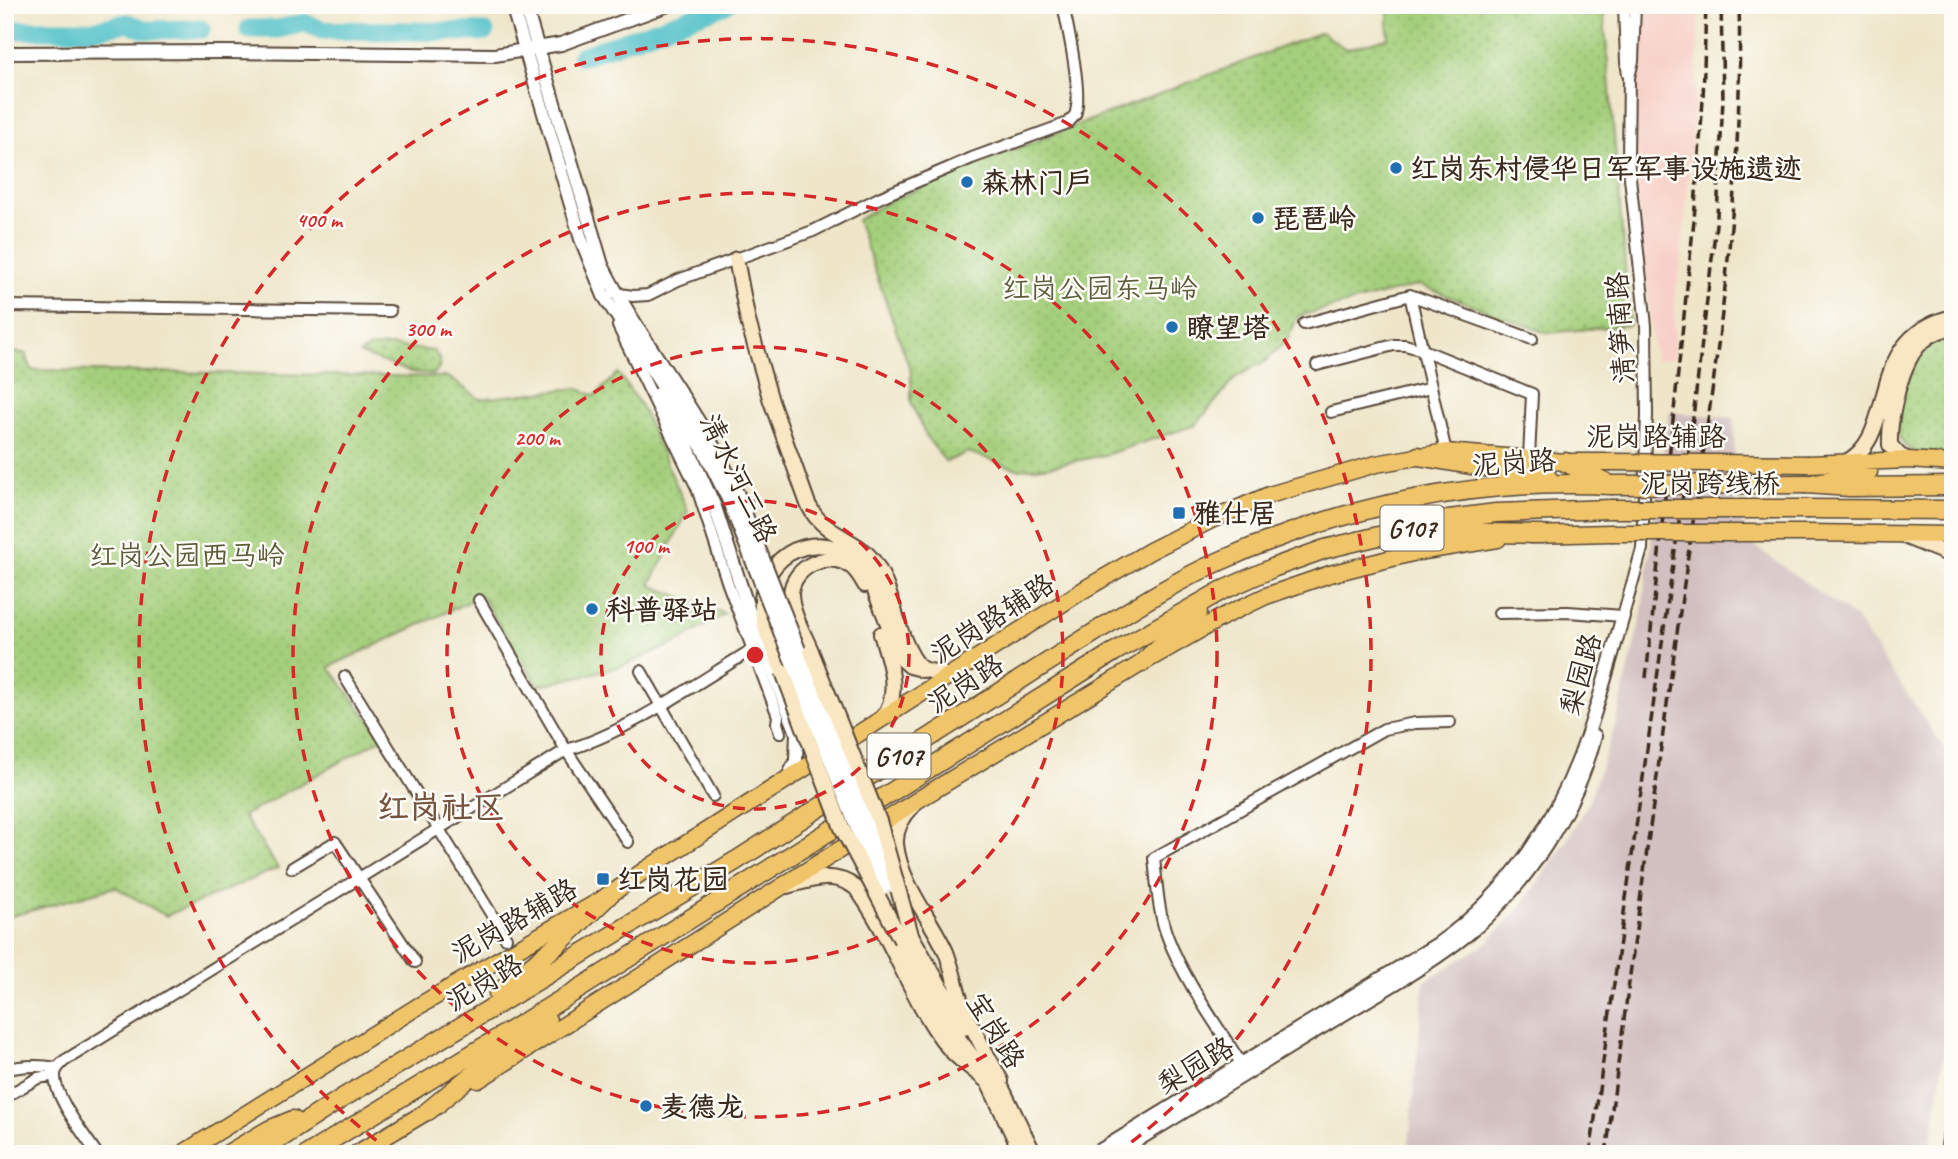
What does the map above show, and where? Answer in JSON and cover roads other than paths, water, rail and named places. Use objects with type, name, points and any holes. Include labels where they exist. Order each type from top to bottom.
[{"type":"highway","points":[[1418,456],[1590,484]]},
{"type":"highway","points":[[1565,462],[1611,485]]},
{"type":"highway","name":"泥岗跨线桥","points":[[1611,485],[1806,484]]},
{"type":"highway","name":"G107","points":[[1806,484],[1850,487],[1953,486]]},
{"type":"highway","name":"泥岗路","points":[[256,1154],[344,1097],[737,860],[1159,592],[1217,563],[1314,525],[1383,505],[1491,489],[1611,485]]},
{"type":"highway","name":"泥岗路","points":[[308,1154],[583,987],[1103,660],[1221,591],[1325,549],[1449,519],[1496,513],[1611,509]]},
{"type":"highway","name":"泥岗跨线桥","points":[[1611,509],[1953,510]]},
{"type":"highway","points":[[1396,532],[1542,534]]},
{"type":"highway","points":[[1142,663],[1221,591]]},
{"type":"highway","points":[[470,1021],[488,1001],[558,944],[608,896]]},
{"type":"highway","points":[[428,1111],[522,1040],[583,987]]},
{"type":"highway","points":[[228,1154],[270,1130],[344,1097]]},
{"type":"main road","points":[[736,258],[748,321],[771,401],[808,505],[828,528],[855,543],[875,562],[909,652],[922,670]]},
{"type":"main road","points":[[1844,464],[1854,459],[1869,442],[1890,373],[1906,342],[1917,331],[1931,323],[1953,317]]},
{"type":"main road","points":[[1909,460],[1900,456],[1890,445],[1892,416],[1898,392],[1916,348],[1936,332],[1953,327]]},
{"type":"main road","name":"泥岗路辅路","points":[[182,1154],[433,997],[608,896],[1085,589],[1150,551],[1269,495],[1376,464],[1446,452],[1565,462],[1844,464],[1909,460],[1953,463]]},
{"type":"main road","name":"泥岗路辅路","points":[[1806,484],[1846,475],[1933,463]]},
{"type":"main road","points":[[1881,533],[1905,536],[1952,555]]},
{"type":"main road","points":[[356,1154],[921,798],[1142,663],[1224,616],[1266,596],[1330,574],[1412,553],[1469,542],[1542,534],[1952,535]]},
{"type":"main road","points":[[906,938],[842,828],[763,621],[763,591],[766,580],[779,562],[796,550],[820,545],[842,549],[860,561],[874,583],[898,652],[910,667],[950,676]]},
{"type":"main road","points":[[880,721],[891,700],[891,664],[866,586],[851,566],[841,562],[818,562],[802,569],[791,595],[792,604],[878,821],[906,938]]},
{"type":"main road","points":[[921,798],[900,822],[896,845],[916,898],[945,951],[994,1082]]},
{"type":"main road","points":[[783,887],[828,876],[848,882],[856,888],[947,1046],[994,1082]]},
{"type":"main road","name":"宝岗路","points":[[906,938],[973,1042],[1034,1154]]},
{"type":"main road","name":"宝岗路","points":[[994,1082],[1022,1154]]},
{"type":"main road","points":[[1948,1154],[1953,1118]]},
{"type":"street","name":"清水河三路","points":[[512,5],[531,46]]},
{"type":"street","name":"清水河三路","points":[[525,5],[531,46],[581,239],[610,294],[633,323],[712,441],[906,938]]},
{"type":"street","points":[[5,54],[238,52],[495,55],[559,38],[650,5]]},
{"type":"street","points":[[5,47],[495,49],[561,44],[668,5]]},
{"type":"street","points":[[610,294],[648,295],[678,280],[813,231],[881,197],[972,158],[1068,123],[1074,117],[1077,99],[1069,31],[1063,5]]},
{"type":"street","name":"清笋南路","points":[[1623,616],[1642,549],[1648,355],[1628,159],[1629,77],[1624,5]]},
{"type":"street","name":"清笋南路","points":[[1629,77],[1633,61],[1635,5]]},
{"type":"street","name":"清水河三路","points":[[610,294],[612,310],[733,497]]},
{"type":"street","points":[[1304,324],[1409,295],[1532,339]]},
{"type":"street","points":[[1409,295],[1446,452]]},
{"type":"street","points":[[5,306],[390,310]]},
{"type":"street","points":[[612,310],[629,352],[697,488],[778,716],[780,733]]},
{"type":"street","points":[[1317,365],[1394,345],[1405,345],[1423,349],[1532,394],[1530,458]]},
{"type":"street","points":[[640,355],[715,507],[750,614],[797,733],[796,761],[786,781]]},
{"type":"street","points":[[1331,412],[1431,388]]},
{"type":"street","points":[[479,600],[566,750],[628,842]]},
{"type":"street","points":[[1499,613],[1568,612],[1623,616]]},
{"type":"street","name":"梨园路","points":[[1094,1154],[1439,943],[1496,895],[1532,845],[1572,774],[1586,740],[1623,616]]},
{"type":"street","name":"梨园路","points":[[1115,1154],[1429,962],[1460,940],[1502,902],[1544,845],[1564,813],[1585,770],[1614,664],[1623,616]]},
{"type":"street","points":[[5,1097],[38,1077],[56,1072],[64,1061],[566,750],[590,743],[753,649]]},
{"type":"street","points":[[641,671],[713,796]]},
{"type":"street","points":[[345,677],[506,938]]},
{"type":"street","points":[[1242,1065],[1177,959],[1167,936],[1161,914],[1154,858],[1384,729],[1415,723],[1450,722]]},
{"type":"street","points":[[292,868],[335,842],[415,962]]},
{"type":"street","points":[[5,1070],[19,1066],[42,1066],[56,1072]]},
{"type":"street","points":[[56,1072],[62,1099],[97,1154]]},
{"type":"waterway","points":[[582,56],[726,5]]},
{"type":"waterway","points":[[16,30],[92,30],[127,23],[147,30],[201,29]]},
{"type":"waterway","points":[[249,29],[278,29],[305,23],[322,30],[485,32]]},
{"type":"railway","points":[[1646,678],[1694,220],[1703,100],[1706,5]]},
{"type":"railway","points":[[1590,1154],[1689,451],[1717,216],[1723,99],[1721,5]]},
{"type":"railway","points":[[1606,1154],[1726,278],[1737,141],[1739,5]]},
{"type":"place","name":"红岗东村侵华日军军事设施遗迹","points":[[1396,168]]},
{"type":"place","name":"森林门户","points":[[967,182]]},
{"type":"place","name":"琵琶岭","points":[[1258,218]]},
{"type":"place","name":"瞭望塔","points":[[1172,327]]},
{"type":"place","name":"雅仕居","points":[[1179,513]]},
{"type":"place","name":"科普驿站","points":[[592,609]]},
{"type":"place","name":"红岗花园","points":[[603,879]]},
{"type":"place","name":"麦德龙","points":[[646,1106]]},
{"type":"district","name":"红岗社区","points":[[441,807]]},
{"type":"park label","name":"红岗公园东马岭","points":[[1100,288]]},
{"type":"park label","name":"红岗公园西马岭","points":[[187,555]]}]
